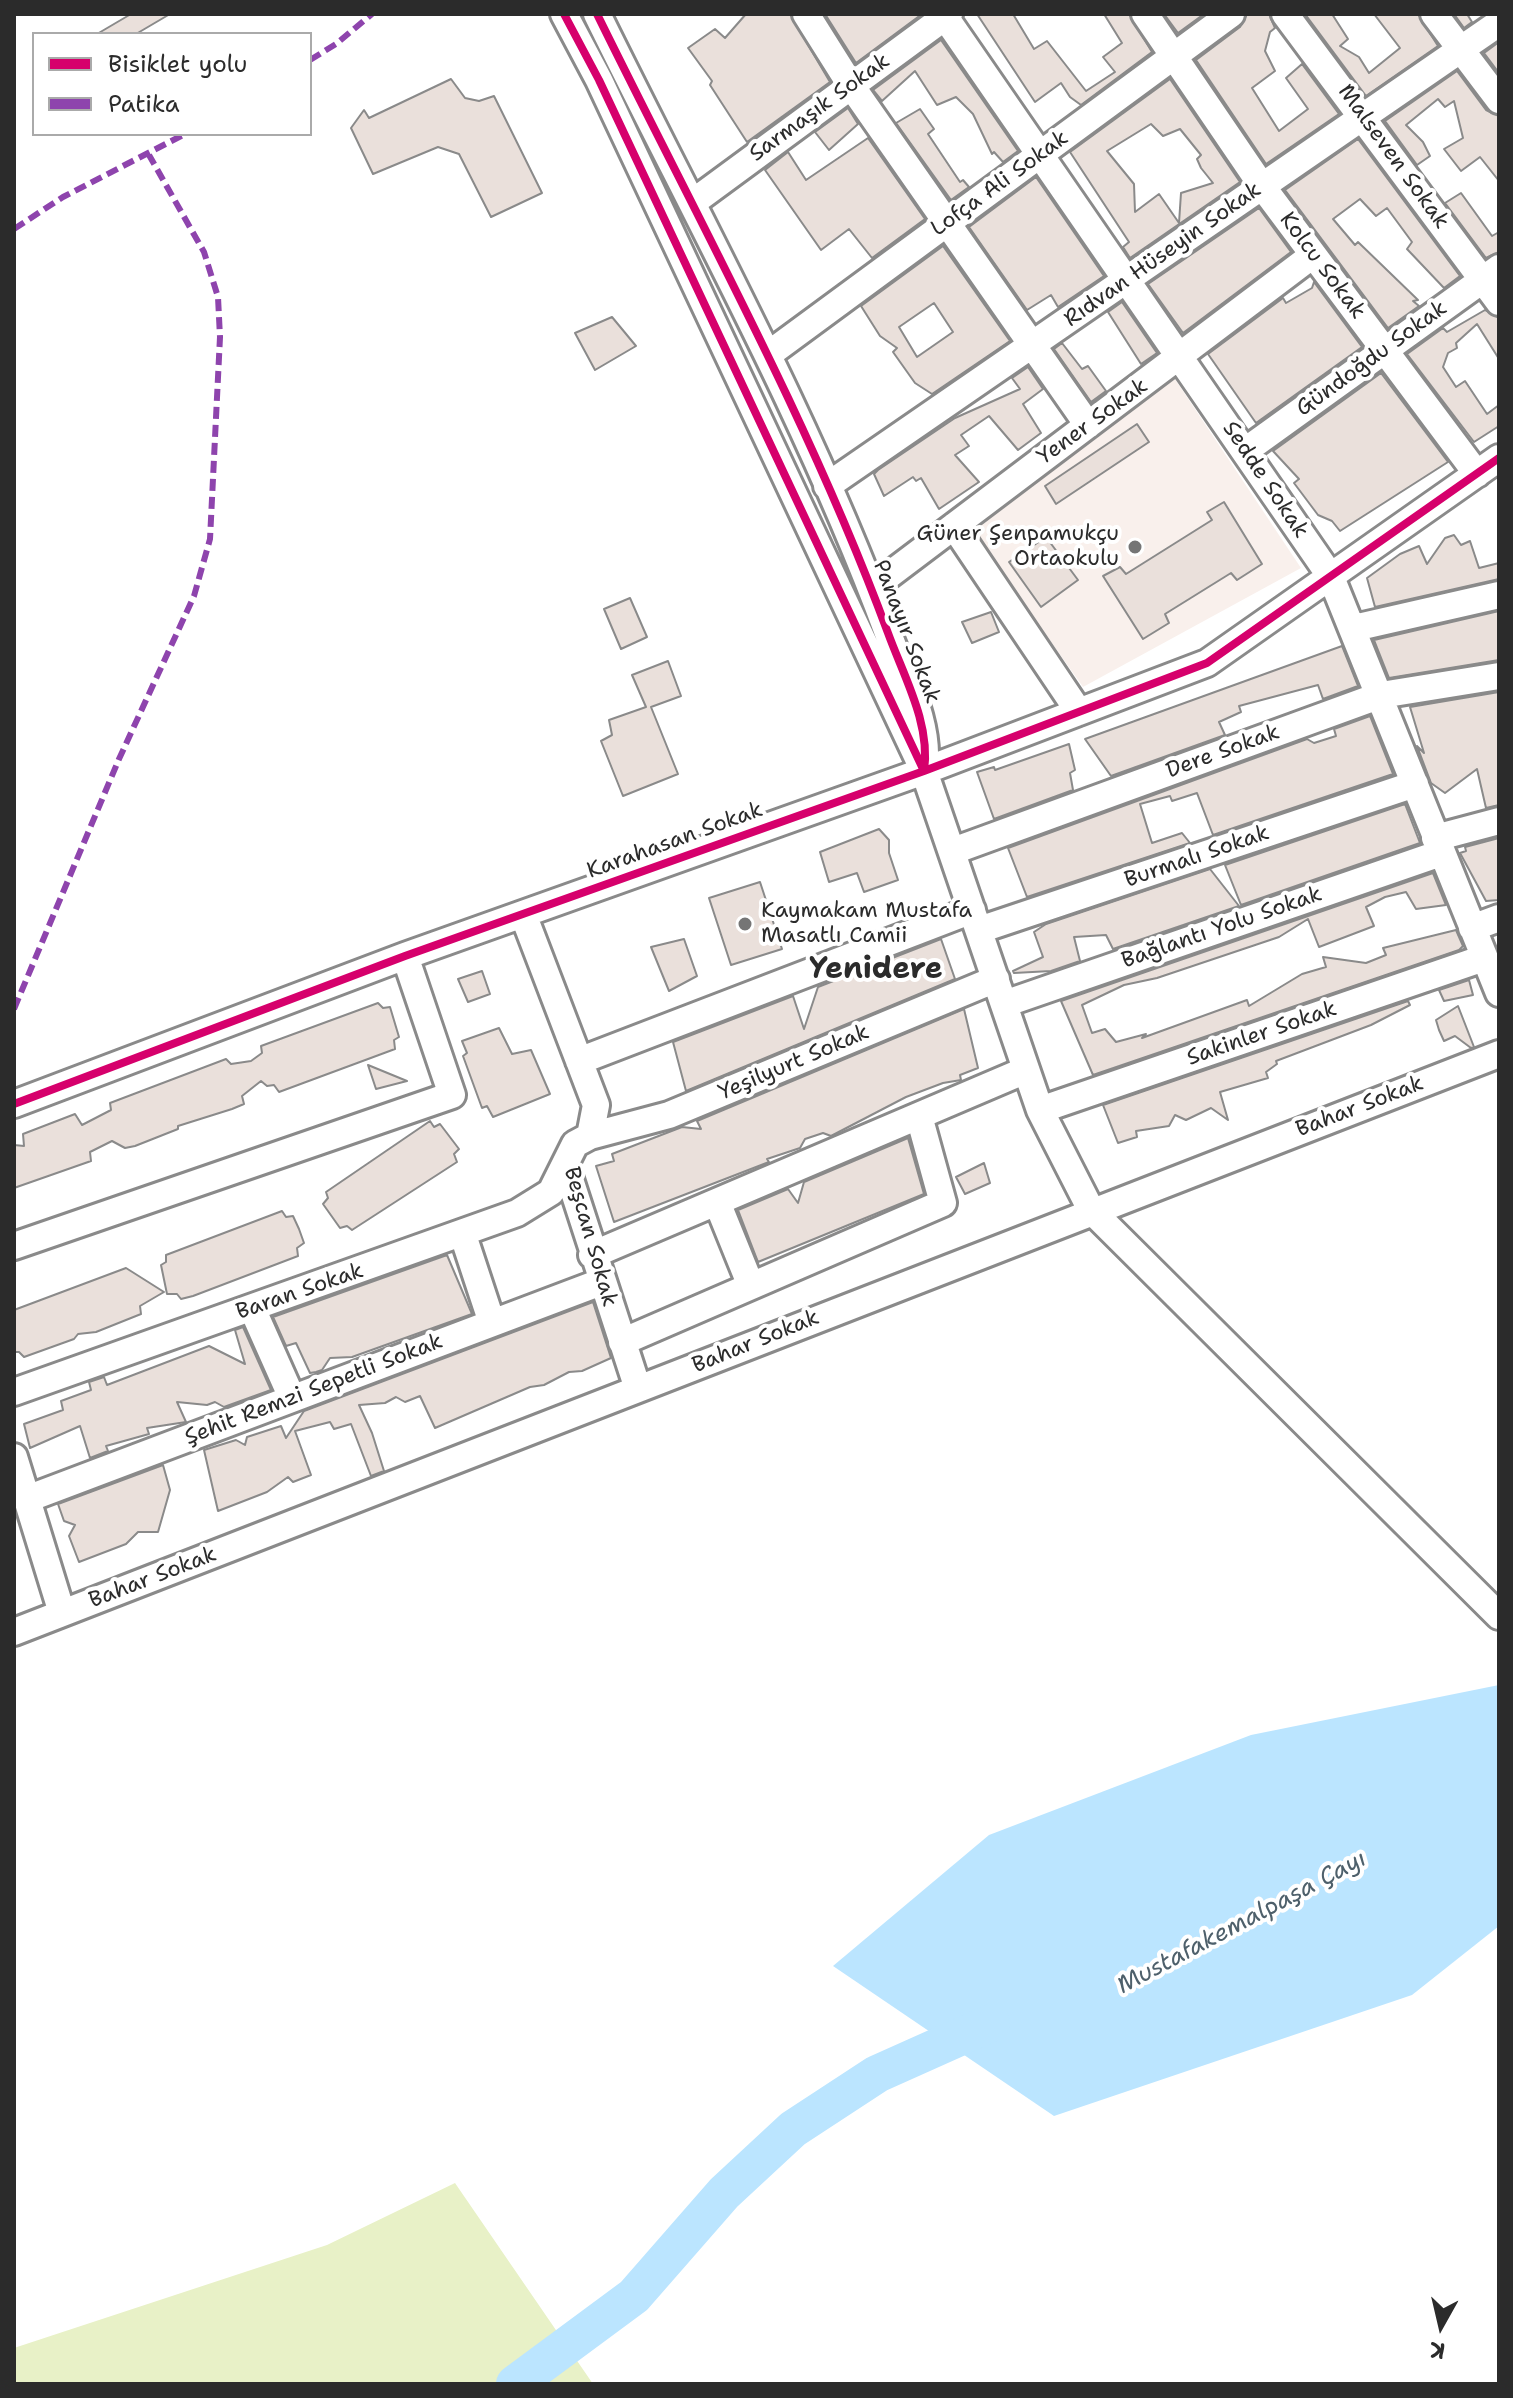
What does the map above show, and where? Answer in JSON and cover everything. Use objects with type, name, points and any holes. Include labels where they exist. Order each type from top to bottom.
[{"type":"street","name":"Panayır Sokak","points":[[564,14],[599,80],[924,771]]},
{"type":"street","name":"Panayır Sokak","points":[[597,14],[769,354],[872,588],[925,734],[924,771]]},
{"type":"street","points":[[806,14],[945,223],[1088,425]]},
{"type":"street","name":"Kolcu Sokak","points":[[1145,14],[1262,186],[1477,474]]},
{"type":"street","name":"Lofça Ali Sokak","points":[[769,354],[1231,14]]},
{"type":"street","name":"Malseven Sokak","points":[[1285,14],[1490,274],[1499,302]]},
{"type":"street","points":[[1434,14],[1499,100]]},
{"type":"street","name":"Sarmaşık Sokak","points":[[692,203],[946,15]]},
{"type":"street","name":"Sedde Sokak","points":[[946,15],[1331,577],[1381,695],[1438,846],[1493,974]]},
{"type":"street","name":"Rıdvan Hüseyin Sokak","points":[[827,486],[1499,23]]},
{"type":"street","name":"Yener Sokak","points":[[872,588],[1313,255]]},
{"type":"street","name":"Gündoğdu Sokak","points":[[1245,451],[1490,274]]},
{"type":"street","name":"Karahasan Sokak","points":[[14,1104],[405,956],[924,771],[1207,663],[1499,458]]},
{"type":"street","points":[[954,526],[1079,712]]},
{"type":"street","points":[[1354,628],[1499,595]]},
{"type":"street","name":"Dere Sokak","points":[[953,851],[1381,695],[1499,676]]},
{"type":"street","points":[[924,771],[1040,1110],[1091,1210],[1373,1486],[1499,1616]]},
{"type":"street","name":"Burmalı Sokak","points":[[579,1061],[976,920],[1415,784]]},
{"type":"street","name":"Bağlantı Yolu Sokak","points":[[1000,992],[1438,846],[1499,821]]},
{"type":"street","name":"Beşcan Sokak","points":[[523,914],[596,1105],[590,1136],[575,1144],[565,1164],[592,1255],[638,1389]]},
{"type":"street","points":[[1472,928],[1499,918]]},
{"type":"street","points":[[14,1246],[452,1095],[405,956]]},
{"type":"street","name":"Sakinler Sokak","points":[[1040,1110],[1493,974]]},
{"type":"street","name":"Yeşilyurt Sokak","points":[[590,1136],[669,1115],[1000,992]]},
{"type":"street","name":"Bahar Sokak","points":[[14,1632],[1091,1210],[1499,1054]]},
{"type":"street","points":[[592,1255],[1026,1070]]},
{"type":"street","points":[[622,1342],[943,1203],[919,1116]]},
{"type":"street","name":"Baran Sokak","points":[[14,1392],[463,1235],[517,1213],[551,1192],[565,1164]]},
{"type":"street","points":[[717,1202],[751,1286]]},
{"type":"street","points":[[463,1235],[492,1323]]},
{"type":"street","name":"Şehit Remzi Sepetli Sokak","points":[[27,1499],[601,1282]]},
{"type":"street","points":[[252,1308],[292,1398]]},
{"type":"street","points":[[14,1457],[62,1613]]},
{"type":"shaded area","name":"Güner Şenpamukçu Ortaokulu","points":[[1171,373],[1301,568],[1083,687],[968,525]]},
{"type":"green space","points":[[455,2183],[593,2384],[14,2384],[14,2348],[327,2245]]},
{"type":"water","points":[[1499,1685],[1499,1926],[1412,1995],[1054,2116],[833,1966],[989,1835],[1251,1735]]},
{"type":"building","points":[[131,14],[170,14],[139,32],[100,32]]},
{"type":"building","points":[[746,14],[790,14],[830,82],[747,142],[710,85],[712,81],[688,48],[715,29],[725,38]]},
{"type":"building","points":[[825,14],[922,14],[856,63]]},
{"type":"building","points":[[977,14],[1013,14],[1034,49],[1047,41],[1086,91],[1115,72],[1103,57],[1122,43],[1104,14],[1129,14],[1152,52],[1081,105],[1070,97],[1061,83],[1035,102]]},
{"type":"building","points":[[1164,14],[1204,14],[1178,33]]},
{"type":"building","points":[[1247,14],[1269,14],[1275,28],[1270,32],[1265,51],[1275,71],[1252,88],[1279,131],[1308,109],[1286,78],[1302,64],[1339,114],[1266,164],[1196,60],[1240,27]]},
{"type":"building","points":[[1305,14],[1332,14],[1348,39],[1340,46],[1359,57],[1369,73],[1400,48],[1374,14],[1418,14],[1438,46],[1366,96]]},
{"type":"building","points":[[1454,14],[1467,14],[1472,22],[1464,28]]},
{"type":"building","points":[[941,40],[1018,151],[1003,162],[994,152],[992,154],[973,114],[956,97],[937,105],[915,71],[882,101],[873,90]]},
{"type":"building","points":[[1499,42],[1499,73],[1484,53]]},
{"type":"building","points":[[1457,71],[1486,110],[1499,116],[1499,181],[1480,157],[1461,171],[1444,149],[1463,138],[1454,101],[1445,107],[1438,99],[1406,125],[1423,142],[1430,156],[1417,165],[1385,121]]},
{"type":"building","points":[[451,79],[465,98],[479,101],[494,96],[542,193],[491,217],[459,154],[438,147],[373,174],[351,128],[364,110],[369,118]]},
{"type":"building","points":[[1170,79],[1240,182],[1130,258],[1123,247],[1129,242],[1070,152]],"holes":[[[1151,124],[1163,136],[1180,129],[1201,155],[1197,159],[1213,183],[1181,193],[1179,223],[1159,194],[1135,212],[1134,184],[1107,151]]]},
{"type":"building","points":[[848,108],[858,124],[829,150],[815,132]]},
{"type":"building","points":[[920,109],[934,129],[928,134],[960,182],[963,180],[969,187],[951,200],[896,123]]},
{"type":"building","points":[[868,138],[925,219],[872,258],[849,229],[821,250],[765,170],[788,152],[806,180]]},
{"type":"building","points":[[1358,139],[1460,276],[1444,288],[1407,249],[1412,242],[1387,208],[1376,216],[1360,199],[1333,219],[1355,245],[1358,242],[1418,300],[1413,301],[1419,306],[1388,328],[1285,190]]},
{"type":"building","points":[[1036,177],[1104,276],[1058,307],[1051,295],[1027,310],[969,227]]},
{"type":"building","points":[[1461,193],[1492,236],[1499,232],[1499,252],[1486,258],[1445,203]]},
{"type":"building","points":[[1259,208],[1291,252],[1183,333],[1148,284]]},
{"type":"building","points":[[943,246],[1010,341],[932,394],[915,383],[893,352],[897,348],[880,336],[861,306]],"holes":[[[934,303],[953,332],[917,357],[899,327]]]},
{"type":"building","points":[[1314,282],[1362,347],[1256,423],[1208,354],[1283,298],[1286,303],[1312,288]]},
{"type":"building","points":[[1122,302],[1157,353],[1141,364],[1108,312]]},
{"type":"building","points":[[1485,310],[1499,318],[1499,359],[1477,324],[1456,343],[1457,348],[1448,353],[1443,367],[1456,387],[1465,381],[1487,414],[1499,405],[1499,426],[1474,442],[1407,354],[1443,328],[1447,332]]},
{"type":"building","points":[[612,317],[636,346],[595,370],[575,333]]},
{"type":"building","points":[[1062,343],[1082,369],[1088,366],[1106,391],[1091,402],[1054,349]]},
{"type":"building","points":[[1028,367],[1043,389],[1023,404],[1041,433],[1018,450],[989,416],[961,435],[969,446],[955,455],[979,482],[939,509],[921,478],[916,481],[913,477],[884,496],[874,474],[878,470],[955,418],[1020,389],[1012,378]]},
{"type":"building","points":[[1381,373],[1448,462],[1340,531],[1332,521],[1318,515],[1294,483],[1299,479],[1273,451]]},
{"type":"building","points":[[1137,424],[1149,442],[1056,504],[1045,486]]},
{"type":"building","points":[[1224,502],[1262,564],[1237,580],[1231,573],[1165,614],[1169,623],[1143,639],[1103,576],[1120,567],[1126,574],[1212,520],[1207,512]]},
{"type":"building","points":[[1454,535],[1461,545],[1470,541],[1479,568],[1499,563],[1499,579],[1375,607],[1367,578],[1400,554],[1419,546],[1427,564],[1445,538]]},
{"type":"building","points":[[1046,537],[1078,580],[1041,607],[1009,562]]},
{"type":"building","points":[[630,598],[647,637],[621,649],[604,609]]},
{"type":"building","points":[[1499,611],[1499,660],[1389,678],[1374,640]]},
{"type":"building","points":[[991,612],[999,632],[972,643],[962,622]]},
{"type":"building","points":[[1342,646],[1358,686],[1323,699],[1318,685],[1239,706],[1241,712],[1219,722],[1225,735],[1111,776],[1085,739]]},
{"type":"building","points":[[668,661],[681,696],[651,707],[678,774],[623,796],[601,741],[612,735],[609,720],[646,707],[632,675]]},
{"type":"building","points":[[1499,692],[1499,805],[1486,808],[1477,769],[1445,793],[1431,783],[1417,746],[1424,753],[1410,707]]},
{"type":"building","points":[[1370,716],[1393,774],[1213,835],[1197,793],[1172,801],[1170,796],[1140,804],[1152,843],[1182,833],[1190,843],[1027,897],[1008,848],[1307,739],[1314,743],[1336,736],[1334,729]]},
{"type":"building","points":[[1069,744],[1075,770],[1070,773],[1073,790],[994,819],[977,772],[994,767],[995,770]]},
{"type":"building","points":[[1405,804],[1420,843],[1241,905],[1225,865]]},
{"type":"building","points":[[879,829],[889,840],[889,853],[898,880],[864,892],[857,873],[829,882],[820,852]]},
{"type":"building","points":[[1499,838],[1499,900],[1486,901],[1460,853],[1466,851],[1465,847]]},
{"type":"building","points":[[1210,869],[1239,906],[1113,949],[1106,935],[1074,937],[1080,961],[1051,971],[1014,973],[1043,957],[1034,932],[1046,924]]},
{"type":"building","points":[[1433,873],[1446,905],[1416,909],[1406,892],[1385,897],[1366,907],[1374,926],[1319,947],[1308,919],[1279,937],[1157,978],[1124,985],[1082,1005],[1092,1033],[1105,1029],[1116,1042],[1146,1034],[1142,1038],[1247,1000],[1249,1006],[1302,974],[1326,967],[1323,957],[1366,963],[1386,955],[1383,948],[1456,930],[1463,946],[1459,950],[1093,1075],[1061,1001]]},
{"type":"building","name":"Kaymakam Mustafa Masatlı Camii","points":[[760,882],[782,949],[731,965],[709,898]]},
{"type":"building","points":[[684,939],[697,976],[669,991],[651,947]]},
{"type":"building","points":[[941,939],[955,979],[686,1091],[673,1042],[793,996],[804,1029],[818,987]]},
{"type":"building","points":[[482,971],[490,994],[468,1002],[458,979]]},
{"type":"building","points":[[1469,980],[1473,995],[1444,1001],[1439,990]]},
{"type":"building","points":[[1408,1001],[1410,1005],[1371,1025],[1276,1061],[1277,1064],[1266,1072],[1268,1078],[1220,1092],[1228,1120],[1211,1108],[1186,1120],[1175,1115],[1169,1126],[1136,1131],[1137,1137],[1118,1143],[1103,1105]]},
{"type":"building","points":[[378,1003],[383,1008],[390,1007],[399,1037],[394,1040],[395,1049],[279,1092],[274,1085],[267,1086],[261,1081],[242,1096],[244,1104],[178,1126],[178,1129],[135,1146],[125,1148],[112,1141],[90,1152],[91,1161],[14,1188],[14,1145],[24,1146],[23,1134],[75,1114],[82,1125],[111,1110],[110,1103],[226,1059],[231,1064],[251,1061],[262,1053],[261,1046]]},
{"type":"building","points":[[1458,1006],[1474,1047],[1455,1036],[1444,1041],[1439,1030],[1436,1020]]},
{"type":"building","points":[[964,1009],[978,1068],[960,1075],[961,1080],[943,1083],[906,1097],[831,1136],[823,1133],[805,1139],[800,1148],[767,1159],[769,1162],[614,1222],[596,1166],[614,1161],[612,1154],[682,1127],[701,1129],[697,1121]]},
{"type":"building","points":[[499,1028],[512,1054],[531,1050],[550,1094],[493,1117],[487,1106],[482,1108],[463,1056],[467,1053],[462,1041]]},
{"type":"building","points":[[368,1065],[407,1081],[376,1089]]},
{"type":"building","points":[[430,1121],[434,1127],[440,1124],[459,1149],[454,1154],[457,1162],[352,1230],[347,1226],[340,1228],[323,1204],[328,1198],[326,1192]]},
{"type":"building","points":[[908,1138],[924,1194],[758,1262],[738,1210],[788,1189],[798,1203],[804,1182]]},
{"type":"building","points":[[984,1163],[990,1183],[965,1194],[956,1177]]},
{"type":"building","points":[[282,1211],[286,1217],[293,1216],[304,1243],[297,1248],[298,1256],[193,1296],[181,1299],[177,1294],[167,1294],[161,1265],[166,1262],[166,1255]]},
{"type":"building","points":[[447,1255],[472,1314],[352,1357],[330,1358],[322,1370],[316,1372],[310,1373],[296,1343],[286,1346],[273,1317]]},
{"type":"building","points":[[126,1268],[164,1292],[140,1306],[141,1314],[96,1332],[78,1334],[74,1339],[24,1357],[14,1352],[14,1310]]},
{"type":"building","points":[[593,1302],[611,1358],[582,1371],[569,1372],[544,1385],[530,1387],[435,1428],[420,1396],[405,1402],[396,1397],[385,1403],[359,1405],[384,1471],[371,1476],[351,1424],[334,1429],[330,1422],[295,1431],[311,1475],[293,1482],[288,1477],[267,1492],[218,1511],[204,1450],[236,1440],[245,1445],[247,1437],[281,1426],[286,1438],[304,1411]]},
{"type":"building","points":[[243,1327],[271,1390],[224,1407],[215,1402],[207,1405],[177,1402],[186,1422],[147,1428],[149,1434],[106,1446],[108,1451],[90,1458],[80,1426],[30,1448],[24,1424],[63,1410],[61,1401],[91,1390],[89,1382],[104,1377],[107,1385],[209,1346],[245,1364],[235,1330]]},
{"type":"building","points":[[163,1465],[170,1490],[158,1532],[138,1532],[126,1544],[79,1562],[69,1536],[75,1525],[64,1521],[58,1504]]},
{"type":"waterway","name":"Mustafakemalpaşa Çayı","points":[[515,2384],[634,2296],[724,2193],[793,2129],[877,2074],[991,2023]]},
{"type":"marked path","points":[[312,59],[336,44],[372,14]]},
{"type":"marked path","points":[[14,229],[63,197],[181,136]]},
{"type":"marked path","points":[[14,1009],[119,759],[194,596],[210,539],[220,337],[218,297],[204,252],[149,155]]},
{"type":"cycle path","points":[[564,14],[599,80],[924,771],[924,736],[915,701],[857,553],[788,397],[597,14]]},
{"type":"cycle path","points":[[14,1104],[405,956],[924,771],[1207,663],[1499,458]]},
{"type":"place","name":"Güner Şenpamukçu Ortaokulu","points":[[1135,547]]},
{"type":"place","name":"Kaymakam Mustafa Masatlı Camii","points":[[745,924]]},
{"type":"district","name":"Yenidere","points":[[876,970]]}]
